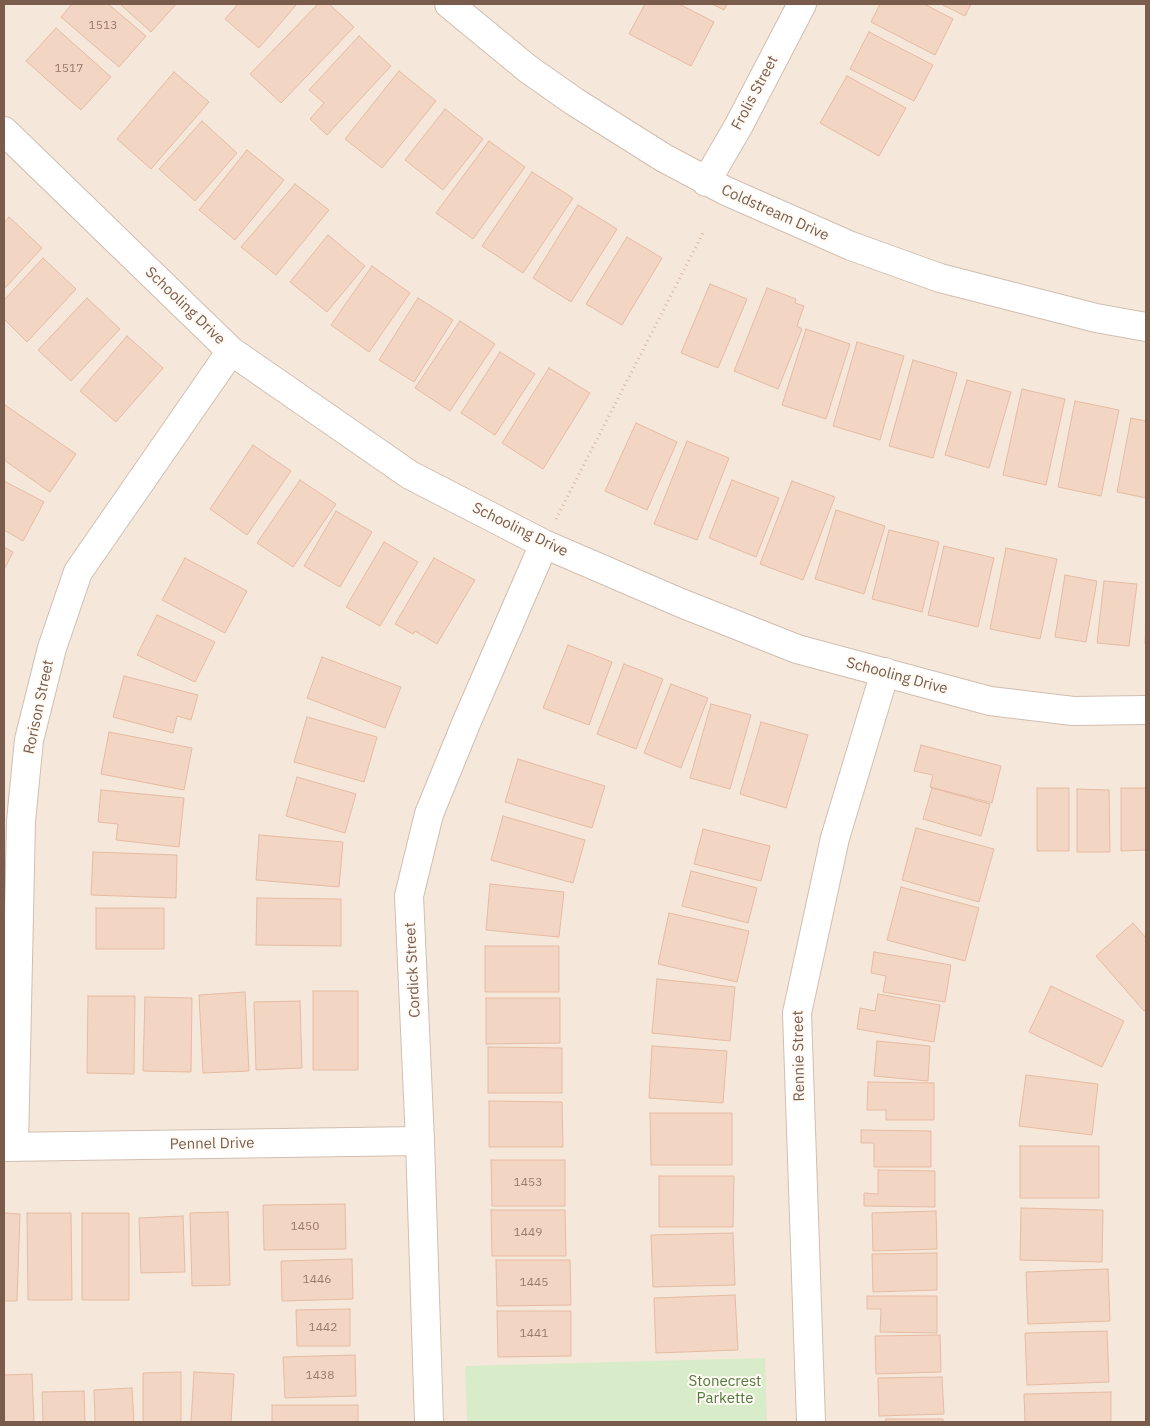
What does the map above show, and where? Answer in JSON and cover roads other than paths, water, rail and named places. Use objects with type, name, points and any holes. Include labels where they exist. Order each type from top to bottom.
[{"type":"street","name":"Coldstream Drive","points":[[449,4],[528,69],[575,102],[706,182],[812,230],[886,260],[931,275],[1050,307],[1146,327]]},
{"type":"street","name":"Frolis Street","points":[[706,182],[739,125],[802,4]]},
{"type":"street","name":"Schooling Drive","points":[[4,131],[231,351],[410,475],[544,544],[681,603],[797,649],[990,701],[1073,711],[1146,710]]},
{"type":"street","name":"Rorison Street","points":[[9,1146],[21,821],[29,740],[52,648],[78,572],[231,351]]},
{"type":"street","name":"Cordick Street","points":[[429,1422],[420,1140],[409,896],[429,814],[544,544]]},
{"type":"street","name":"Rennie Street","points":[[811,1422],[797,1014],[835,838],[884,672]]},
{"type":"street","name":"Pennel Drive","points":[[9,1146],[420,1140]]},
{"type":"park label","name":"Stonecrest Parkette","points":[[725,1390]]}]
